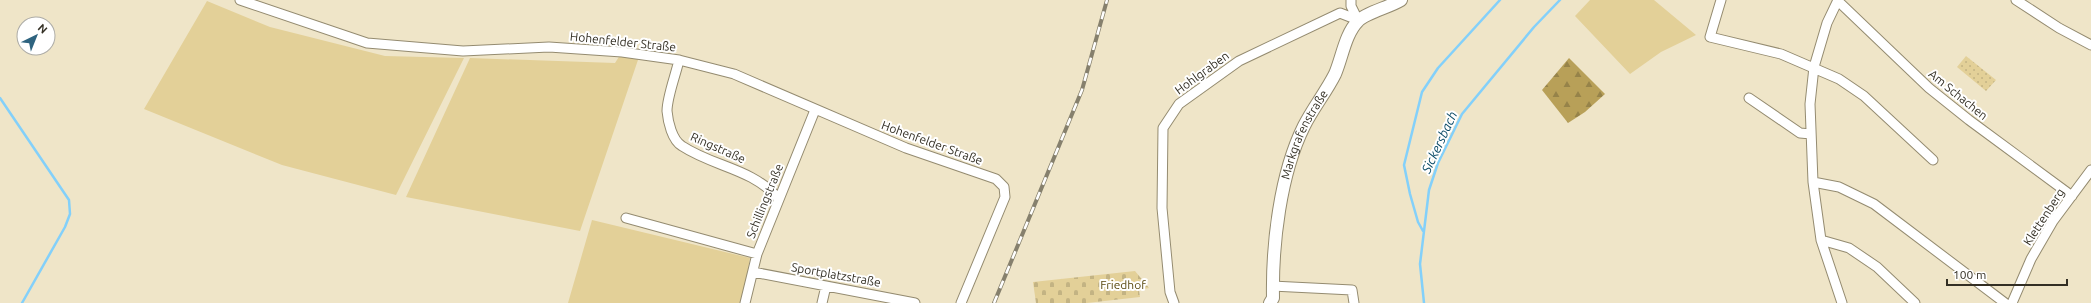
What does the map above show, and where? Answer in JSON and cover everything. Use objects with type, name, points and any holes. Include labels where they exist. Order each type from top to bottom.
[{"type":"street","name":"Hohenfelder Straße","points":[[240,0],[366,43],[463,52],[549,47],[622,52],[679,60],[734,74],[906,148],[996,179],[1004,187],[1005,197],[961,303]]},
{"type":"street","points":[[1351,0],[1351,6],[1358,20],[1401,0]]},
{"type":"street","points":[[1721,0],[1710,37],[1781,54],[1839,79],[1864,96],[1933,160]]},
{"type":"street","points":[[1838,0],[1827,23],[1814,67],[1810,104],[1814,182],[1821,240],[1840,302]]},
{"type":"street","name":"Am Schachen","points":[[1838,0],[1929,88],[1969,120],[2072,196]]},
{"type":"street","points":[[2016,0],[2059,28],[2091,45]]},
{"type":"street","name":"Hohlgraben","points":[[1174,303],[1170,292],[1162,208],[1163,128],[1179,104],[1239,61],[1340,13],[1358,20]]},
{"type":"street","name":"Markgrafenstraße","points":[[1270,303],[1273,298],[1273,256],[1277,225],[1293,156],[1304,126],[1335,74],[1352,29],[1358,20]]},
{"type":"street","name":"Ringstraße","points":[[679,60],[667,109],[670,129],[681,146],[753,177],[769,188],[778,198]]},
{"type":"street","points":[[1749,98],[1800,133],[1811,134]]},
{"type":"street","name":"Schillingstraße","points":[[745,303],[757,254],[778,198],[815,110]]},
{"type":"street","name":"Klettenberg","points":[[2012,303],[2031,259],[2054,221],[2091,170]]},
{"type":"street","points":[[1814,182],[1839,187],[1874,204],[2005,303]]},
{"type":"street","points":[[626,218],[757,254]]},
{"type":"street","points":[[1821,240],[1848,248],[1878,267],[1916,303]]},
{"type":"street","name":"Sportplatzstraße","points":[[753,272],[915,303]]},
{"type":"street","points":[[822,303],[826,286]]},
{"type":"street","points":[[1272,286],[1352,290],[1354,303]]},
{"type":"green space","points":[[1590,0],[1654,0],[1696,35],[1661,52],[1630,74],[1575,16]]},
{"type":"green space","points":[[207,1],[270,27],[385,56],[464,58],[396,195],[282,165],[144,109]]},
{"type":"green space","points":[[622,52],[640,54],[580,231],[406,197],[470,58],[615,63]]},
{"type":"green space","points":[[1966,56],[1996,80],[1986,91],[1957,67]]},
{"type":"green space","points":[[1569,58],[1605,94],[1585,112],[1568,123],[1542,90]]},
{"type":"green space","points":[[592,220],[750,258],[742,303],[568,303]]},
{"type":"green space","name":"Friedhof","points":[[1135,271],[1149,288],[1139,290],[1140,297],[1087,303],[1036,303],[1033,282]]},
{"type":"waterway","points":[[1423,231],[1418,222],[1404,165],[1422,92],[1438,68],[1500,0]]},
{"type":"waterway","name":"Sickersbach","points":[[1424,303],[1420,264],[1429,190],[1438,163],[1462,114],[1534,27],[1560,0]]},
{"type":"waterway","points":[[0,98],[69,200],[70,214],[65,227],[22,303]]},
{"type":"railway","points":[[994,303],[1082,90],[1107,0]]}]
